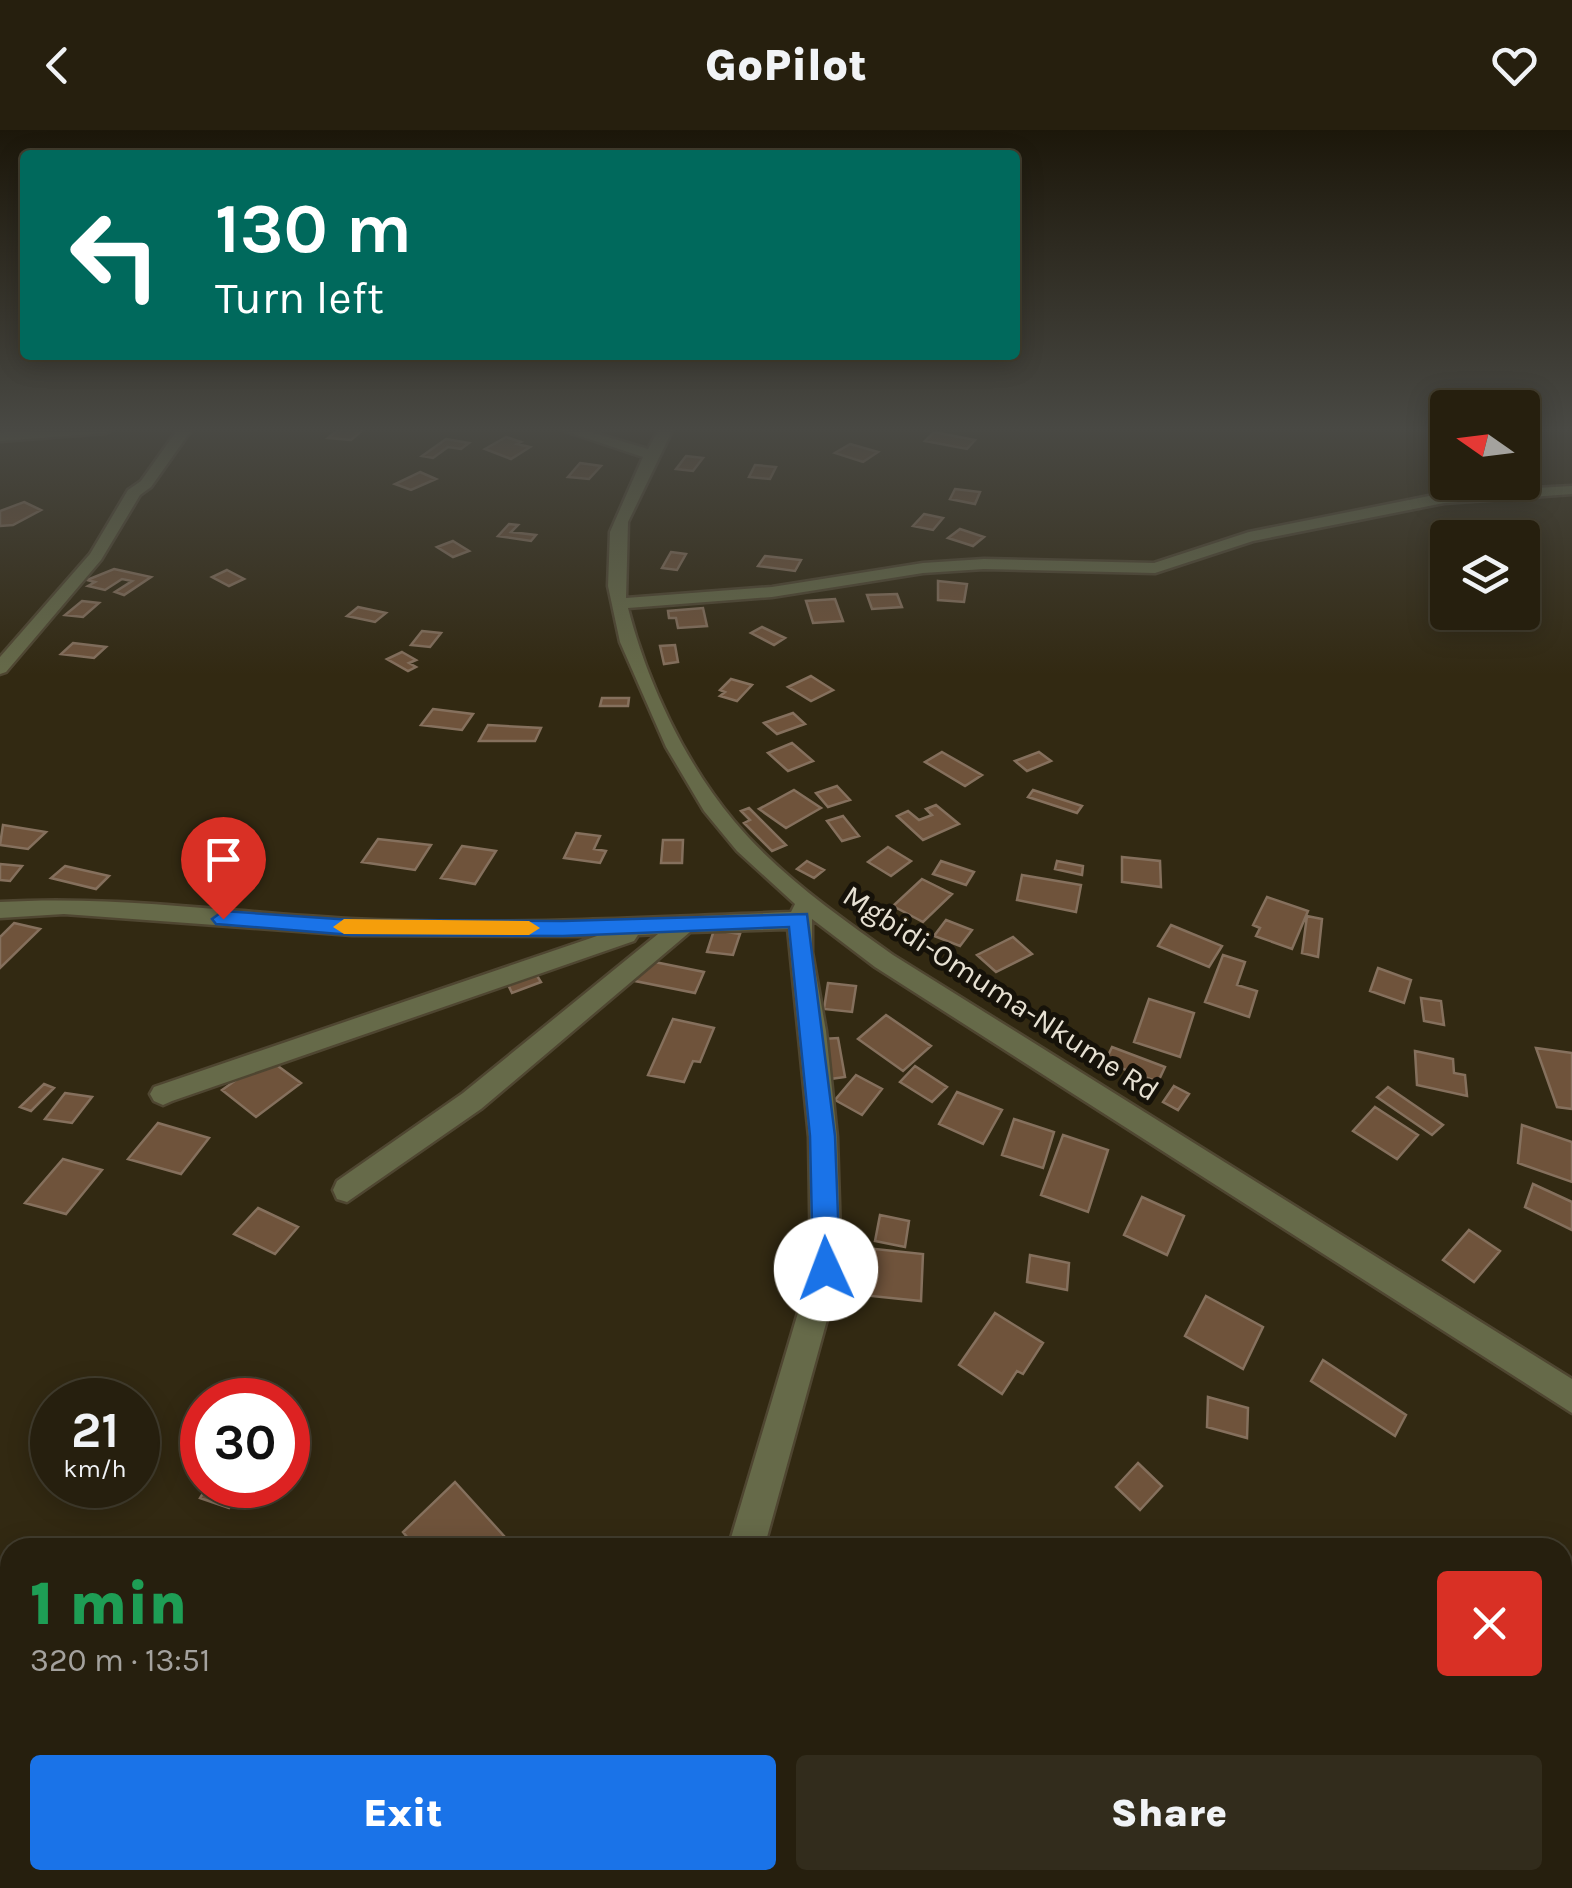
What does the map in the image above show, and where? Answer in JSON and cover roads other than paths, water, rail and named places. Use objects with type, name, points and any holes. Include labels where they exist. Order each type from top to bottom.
[{"type":"street","points":[[0,668],[128,511]]},
{"type":"street","name":"Mgbidi-Omuma-Nkume Rd","points":[[627,511],[618,532],[616,586],[655,704],[693,778],[724,824],[803,911],[1572,1397]]},
{"type":"street","points":[[620,604],[772,592],[923,568],[984,564],[1155,568],[1216,545],[1381,511]]},
{"type":"street","points":[[0,910],[80,906],[352,927],[653,926],[803,911],[800,952],[813,1031],[822,1136],[826,1269],[749,1538]]},
{"type":"street","points":[[348,1190],[472,1102],[686,924]]},
{"type":"street","points":[[163,1094],[653,926]]}]
